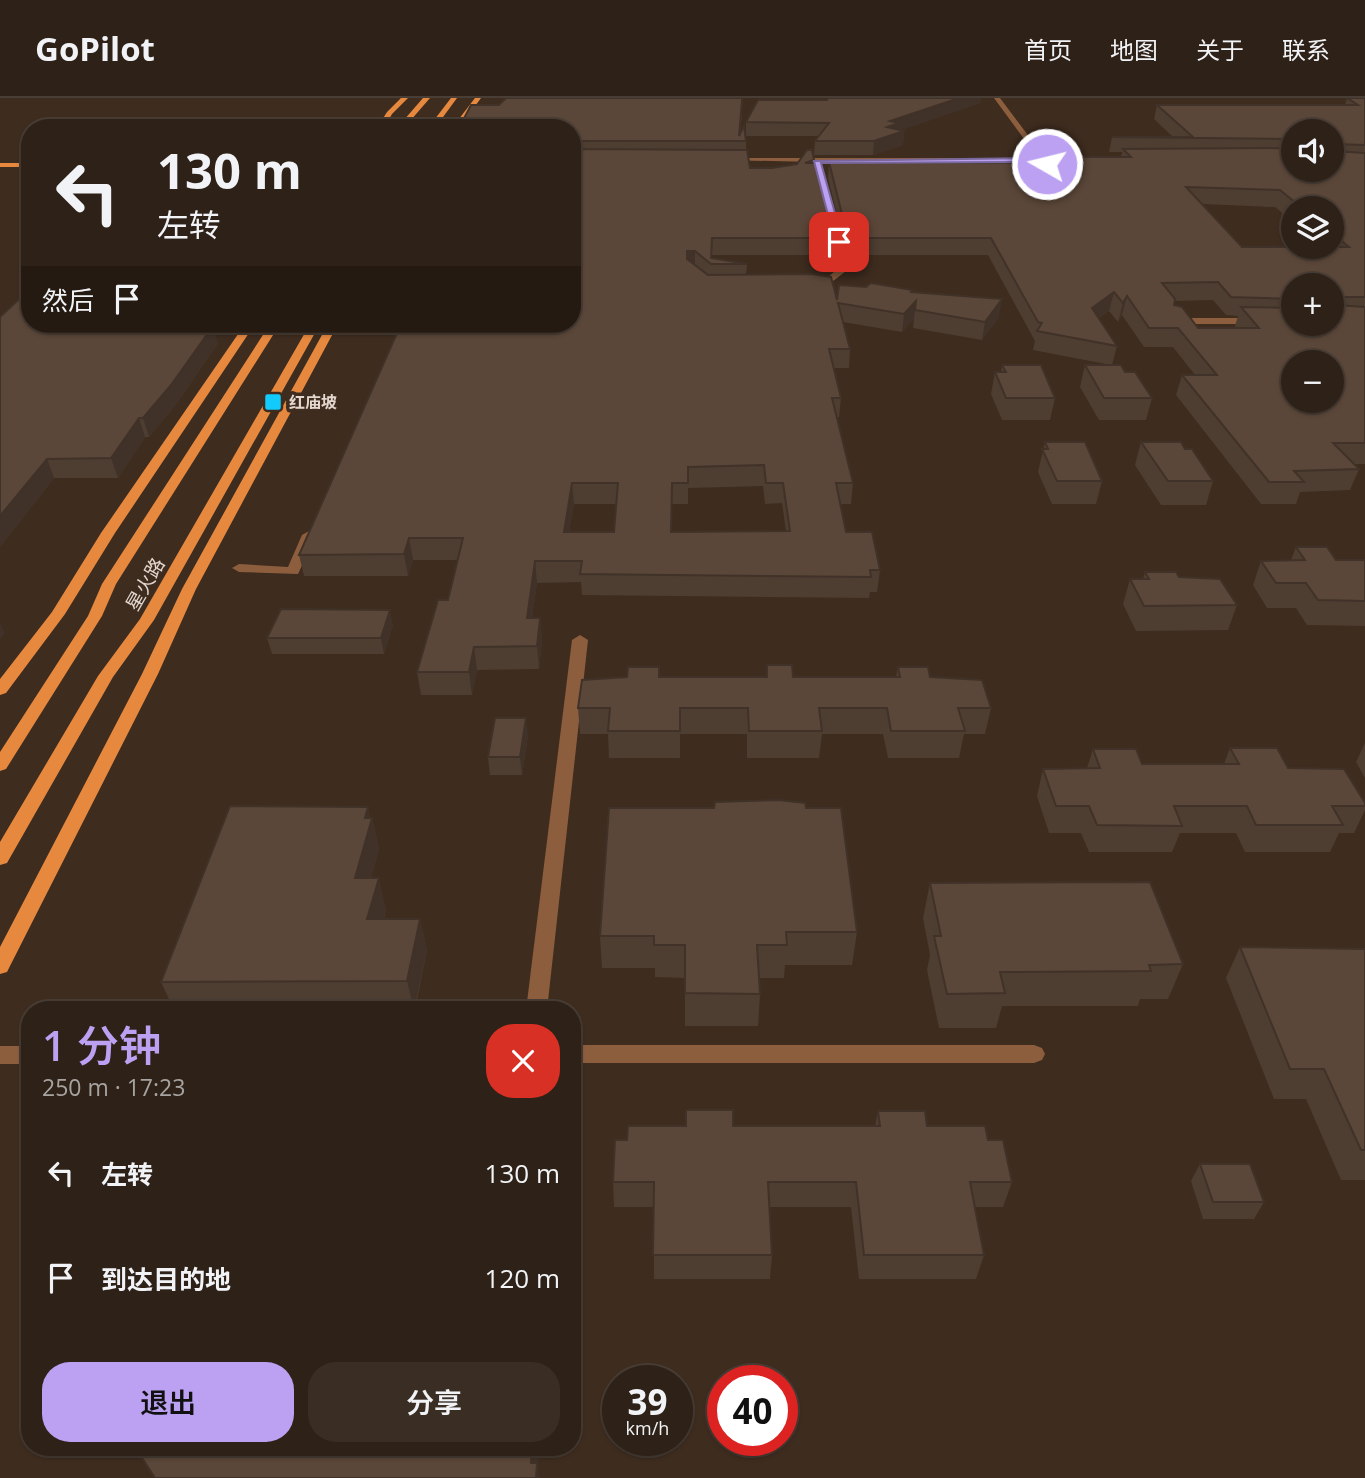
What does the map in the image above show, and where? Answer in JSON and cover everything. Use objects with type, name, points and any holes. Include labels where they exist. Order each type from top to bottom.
[{"type":"main road","points":[[385,119],[405,98]]},
{"type":"main road","points":[[408,119],[427,98]]},
{"type":"main road","points":[[438,119],[454,98]]},
{"type":"main road","points":[[463,119],[478,98]]},
{"type":"main road","points":[[0,158],[21,158]]},
{"type":"main road","points":[[0,165],[21,165]]},
{"type":"main road","points":[[3,682],[90,567],[108,533],[244,333]]},
{"type":"main road","name":"星火路","points":[[0,765],[94,616],[109,584],[269,333]]},
{"type":"main road","name":"星火路","points":[[0,858],[106,676],[147,620],[311,333]]},
{"type":"main road","points":[[0,966],[150,674],[167,633],[328,333]]},
{"type":"main road","points":[[238,342],[263,342]]},
{"type":"main road","points":[[166,448],[196,448]]},
{"type":"main road","points":[[167,633],[177,566]]},
{"type":"main road","points":[[90,567],[94,616]]},
{"type":"street","points":[[997,98],[1045,162]]},
{"type":"street","points":[[723,162],[1089,162]]},
{"type":"street","points":[[799,285],[824,285],[845,268],[818,162]]},
{"type":"street","points":[[1175,321],[1281,321]]},
{"type":"street","points":[[239,568],[293,571],[315,522]]},
{"type":"street","points":[[537,1001],[580,640]]},
{"type":"street","points":[[581,1054],[1034,1054]]},
{"type":"street","points":[[0,1055],[21,1055]]},
{"type":"building","points":[[506,98],[742,98],[739,136],[744,126],[746,141],[581,141],[581,119],[464,119],[471,105],[499,105]]},
{"type":"building","points":[[959,98],[890,121],[899,123],[887,127],[904,131],[874,141],[815,141],[829,123],[746,122],[758,100]]},
{"type":"building","points":[[1347,98],[1365,98],[1365,145],[1344,144],[1344,119],[1281,119],[1281,139],[1112,137],[1193,137],[1157,105],[1358,105]]},
{"type":"building","points":[[1281,148],[1281,182],[1344,182],[1344,152],[1365,153],[1365,297],[1344,297],[1344,273],[1281,273],[1281,299],[1231,297],[1218,282],[1162,283],[1175,299],[1174,305],[1182,307],[1198,328],[1259,328],[1241,307],[1281,308],[1281,336],[1344,336],[1344,306],[1365,307],[1365,443],[1333,443],[1359,469],[1294,471],[1304,482],[1269,482],[1182,375],[1217,375],[1178,328],[1149,328],[1127,296],[1123,303],[1114,292],[1092,308],[1117,346],[1037,331],[1042,323],[1038,322],[991,238],[848,238],[829,162],[1062,163],[1058,157],[1131,157],[1123,149]],"holes":[[[1186,187],[1280,190],[1287,196],[1344,196],[1344,243],[1349,247],[1344,247],[1344,259],[1281,259],[1281,247],[1242,247]]]},
{"type":"building","points":[[581,149],[747,150],[750,168],[797,164],[807,150],[812,150],[814,160],[805,163],[815,163],[836,238],[712,238],[711,258],[747,264],[711,264],[695,251],[687,251],[687,259],[708,275],[811,274],[831,277],[837,300],[839,285],[866,287],[871,283],[912,290],[911,292],[1002,299],[985,322],[915,310],[916,301],[904,314],[838,303],[850,349],[829,349],[841,398],[832,398],[853,483],[836,483],[846,532],[872,532],[880,570],[870,570],[871,577],[580,574],[582,561],[535,561],[527,618],[540,618],[537,646],[474,647],[469,672],[417,672],[438,600],[448,600],[463,538],[409,538],[404,554],[299,555],[397,333],[581,333]],"holes":[[[764,465],[766,483],[783,483],[790,531],[671,532],[672,483],[688,483],[688,467]],[[572,483],[618,483],[614,532],[564,532]]]},
{"type":"building","points":[[21,297],[21,333],[208,333],[171,385],[143,418],[139,418],[111,458],[47,459],[0,516],[0,317]]},
{"type":"building","points":[[1002,365],[1041,365],[1055,398],[1006,398],[995,372],[1006,372]]},
{"type":"building","points":[[1085,365],[1121,365],[1125,372],[1135,372],[1152,398],[1104,398]]},
{"type":"building","points":[[1045,442],[1085,442],[1102,481],[1057,481],[1042,449],[1048,449]]},
{"type":"building","points":[[1141,442],[1181,442],[1185,449],[1192,449],[1213,481],[1168,481]]},
{"type":"building","points":[[1296,547],[1327,547],[1336,560],[1365,560],[1365,601],[1318,600],[1306,583],[1276,583],[1261,561],[1305,560]]},
{"type":"building","points":[[1145,572],[1176,572],[1179,577],[1220,579],[1237,605],[1144,606],[1130,579],[1149,579]]},
{"type":"building","points":[[281,609],[390,610],[381,638],[267,638]]},
{"type":"building","points":[[767,665],[792,665],[793,677],[900,677],[898,667],[928,667],[930,677],[982,680],[991,708],[958,708],[965,731],[891,731],[887,708],[819,708],[822,731],[749,731],[748,708],[680,708],[680,731],[608,731],[610,708],[578,708],[582,680],[627,677],[628,667],[659,667],[659,677],[767,677]]},
{"type":"building","points":[[495,718],[526,718],[520,757],[488,757]]},
{"type":"building","points":[[1230,748],[1277,748],[1288,768],[1344,769],[1365,806],[1332,806],[1343,825],[1256,825],[1247,806],[1174,806],[1182,826],[1097,825],[1089,806],[1056,806],[1043,769],[1100,768],[1093,749],[1136,749],[1142,764],[1239,764]]},
{"type":"building","points":[[778,800],[805,803],[806,808],[841,808],[857,932],[786,932],[787,945],[757,945],[760,994],[685,993],[685,945],[654,945],[654,936],[600,936],[609,808],[714,808],[715,802]]},
{"type":"building","points":[[230,806],[368,807],[365,818],[372,818],[355,878],[379,878],[367,919],[420,919],[407,981],[161,982]]},
{"type":"building","points":[[1150,882],[1183,964],[1149,965],[1151,971],[1000,972],[1005,993],[947,994],[934,936],[941,936],[930,883]]},
{"type":"building","points":[[1240,947],[1365,949],[1365,1150],[1361,1150],[1324,1069],[1290,1069]]},
{"type":"building","points":[[686,1110],[733,1110],[733,1126],[880,1126],[878,1111],[925,1111],[927,1126],[985,1126],[988,1140],[1003,1140],[1012,1182],[970,1182],[984,1255],[864,1255],[856,1182],[768,1182],[772,1255],[653,1255],[654,1182],[613,1182],[615,1140],[627,1140],[628,1126],[686,1126]]},
{"type":"building","points":[[1200,1164],[1250,1164],[1264,1202],[1213,1202]]},
{"type":"building","points":[[141,1456],[531,1456],[531,1463],[537,1463],[536,1478],[155,1478]]},
{"type":"place","name":"红庙坡","points":[[273,402]]},
{"type":"route","points":[[839,242],[817,161],[1043,160],[1047,164]]}]
